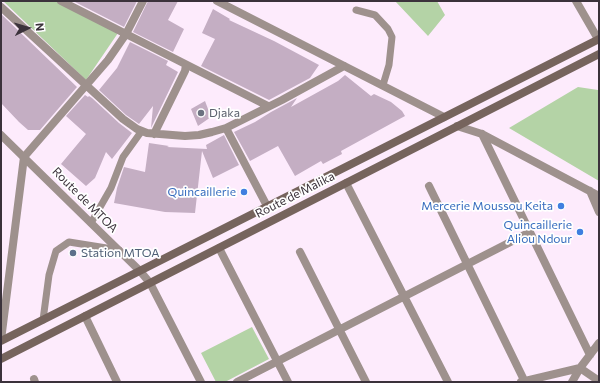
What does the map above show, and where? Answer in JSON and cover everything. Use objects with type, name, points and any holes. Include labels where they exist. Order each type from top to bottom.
[{"type":"main road","name":"Route de Malika","points":[[1,340],[599,39]]},
{"type":"main road","name":"Route de Malika","points":[[1,359],[599,54]]},
{"type":"street","points":[[61,1],[268,106]]},
{"type":"street","points":[[1,340],[24,157],[108,60],[126,34],[143,1]]},
{"type":"street","points":[[219,1],[444,117]]},
{"type":"street","points":[[576,1],[599,39]]},
{"type":"street","points":[[1,7],[123,119],[141,132],[199,136],[226,128],[344,66]]},
{"type":"street","points":[[154,134],[185,71],[186,65]]},
{"type":"street","points":[[457,126],[482,134],[599,196]]},
{"type":"street","points":[[226,128],[267,206]]},
{"type":"street","points":[[482,134],[590,355]]},
{"type":"street","name":"Route de MTOA","points":[[1,135],[119,250],[150,283],[201,382]]},
{"type":"street","points":[[346,183],[448,382]]},
{"type":"street","points":[[429,186],[468,264],[523,381],[580,368],[599,381]]},
{"type":"street","points":[[590,191],[599,212]]},
{"type":"street","points":[[237,382],[530,232]]},
{"type":"street","points":[[219,248],[288,382]]},
{"type":"street","points":[[300,252],[366,382]]},
{"type":"street","points":[[85,316],[117,382]]},
{"type":"street","points":[[572,382],[580,368],[599,343]]},
{"type":"lane","points":[[356,10],[375,15],[388,29],[392,37],[389,65],[383,85]]},
{"type":"lane","points":[[91,223],[110,188],[123,157],[141,132]]},
{"type":"lane","points":[[43,320],[49,275],[56,251],[69,242],[119,250]]},
{"type":"green space","points":[[3,1],[56,1],[118,33],[86,80]]},
{"type":"green space","points":[[395,1],[437,1],[445,15],[428,36]]},
{"type":"green space","points":[[578,87],[598,90],[599,92],[599,181],[509,128]]},
{"type":"green space","points":[[252,327],[269,359],[225,382],[216,382],[201,353]]},
{"type":"building","points":[[73,1],[137,1],[124,27]]},
{"type":"building","points":[[148,1],[178,1],[168,20],[184,29],[173,52],[133,32]]},
{"type":"building","points":[[213,9],[230,19],[229,20],[274,41],[319,65],[310,78],[269,100],[201,66],[215,39],[202,33]]},
{"type":"building","points":[[1,14],[77,87],[40,130],[28,130],[1,103]]},
{"type":"building","points":[[130,42],[168,61],[166,65],[178,72],[151,128],[153,106],[139,124],[126,115],[99,90],[117,68]]},
{"type":"building","points":[[345,75],[371,96],[374,94],[391,102],[402,111],[405,116],[341,151],[342,154],[323,164],[321,161],[295,176],[278,146],[250,161],[234,132],[297,98],[291,107],[338,81]]},
{"type":"building","points":[[85,95],[92,98],[132,133],[112,159],[106,152],[95,178],[86,186],[61,164],[86,134],[66,116]]},
{"type":"building","name":"Djaka","points":[[205,101],[211,117],[198,126],[191,109]]},
{"type":"building","points":[[224,135],[239,165],[213,178],[202,151],[195,213],[165,212],[114,203],[124,167],[145,172],[149,143],[169,146],[167,147],[207,149],[206,145]]},
{"type":"place","name":"Djaka","points":[[201,113]]},
{"type":"place","name":"Quincaillerie","points":[[244,192]]},
{"type":"place","name":"Mercerie Moussou Keita","points":[[561,206]]},
{"type":"place","name":"Quincaillerie Aliou Ndour","points":[[580,232]]},
{"type":"place","name":"Station MTOA","points":[[73,253]]}]
